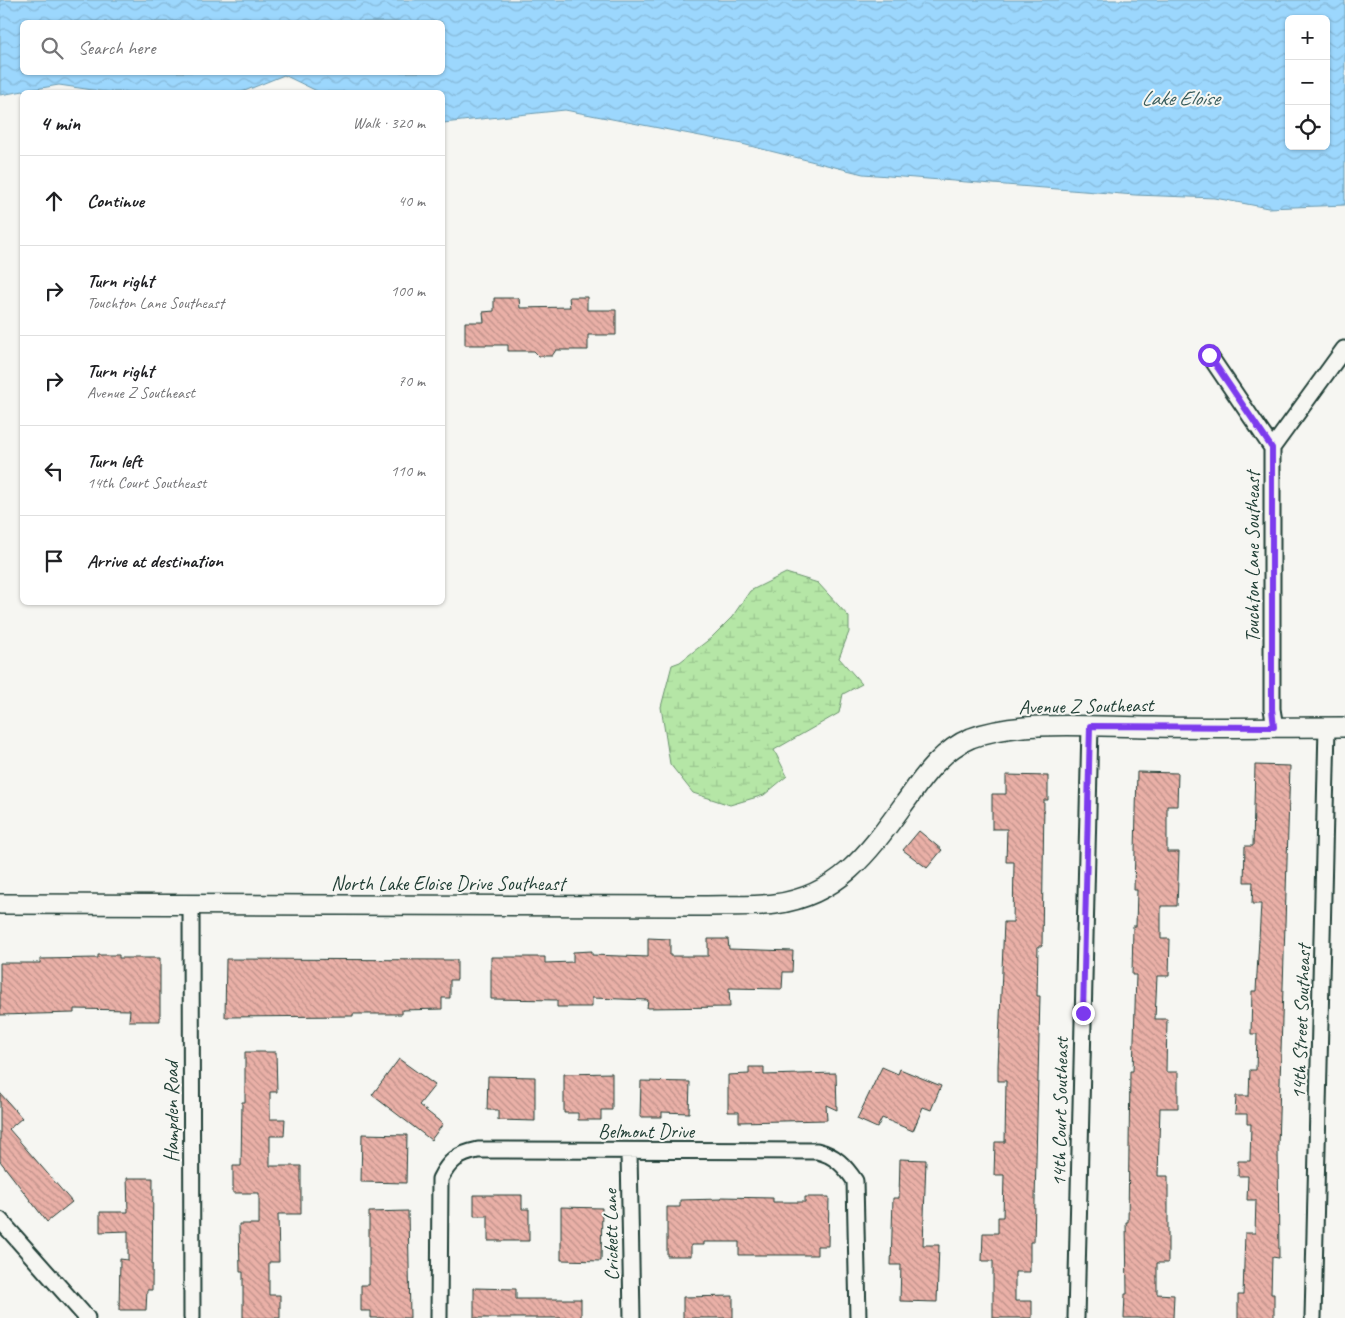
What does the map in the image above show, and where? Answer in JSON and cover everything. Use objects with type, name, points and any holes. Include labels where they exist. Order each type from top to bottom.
[{"type":"street","name":"Touchton Lane Southeast","points":[[1274,727],[1272,709],[1272,448],[1344,349]]},
{"type":"street","points":[[1209,355],[1272,448]]},
{"type":"street","name":"Avenue Z Southeast","points":[[875,842],[930,769],[957,745],[999,730],[1090,726],[1336,727]]},
{"type":"street","name":"14th Court Southeast","points":[[1076,1318],[1090,726]]},
{"type":"street","name":"14th Street Southeast","points":[[1313,1318],[1323,946],[1336,727]]},
{"type":"street","name":"North Lake Eloise Drive Southeast","points":[[0,904],[703,906],[775,904],[803,898],[831,884],[858,864],[875,842]]},
{"type":"street","name":"Hampden Road","points":[[192,906],[192,1318]]},
{"type":"street","name":"Belmont Drive","points":[[439,1318],[438,1195],[440,1179],[446,1166],[453,1158],[478,1150],[629,1152],[817,1151],[830,1154],[856,1180],[858,1318]]},
{"type":"street","name":"Crickett Lane","points":[[629,1152],[632,1318]]},
{"type":"street","points":[[0,1220],[87,1318]]},
{"type":"green space","points":[[786,573],[818,583],[849,617],[849,632],[839,658],[862,684],[843,694],[839,713],[774,750],[787,776],[764,795],[730,805],[693,793],[670,764],[661,707],[672,665],[680,662],[711,638],[732,617],[750,591]]},
{"type":"water","name":"Lake Eloise","points":[[0,0],[1345,0],[1345,205],[1268,208],[1215,198],[1135,195],[863,174],[742,144],[565,110],[445,123],[445,90],[315,90],[284,75],[247,90],[93,90],[59,85],[20,90],[20,92],[0,95]]},
{"type":"building","points":[[569,297],[587,297],[587,310],[616,310],[616,335],[588,335],[588,350],[556,350],[552,356],[539,356],[534,351],[508,351],[508,345],[465,345],[465,322],[484,322],[483,312],[494,311],[494,298],[519,298],[520,308],[570,307]]},
{"type":"building","points":[[1255,765],[1290,766],[1278,1146],[1279,1258],[1272,1257],[1271,1294],[1274,1294],[1274,1318],[1238,1318],[1238,1295],[1243,1295],[1245,1233],[1255,1233],[1256,1200],[1247,1200],[1248,1176],[1238,1176],[1238,1161],[1250,1161],[1251,1124],[1247,1124],[1247,1114],[1235,1114],[1236,1096],[1249,1096],[1250,1070],[1256,1070],[1257,1034],[1251,1034],[1252,991],[1256,991],[1261,904],[1252,904],[1253,882],[1244,882],[1245,846],[1253,846]]},
{"type":"building","points":[[1137,772],[1178,773],[1177,806],[1167,806],[1167,852],[1179,852],[1177,906],[1161,906],[1161,939],[1170,939],[1169,976],[1157,976],[1155,1019],[1167,1019],[1166,1072],[1178,1072],[1178,1108],[1160,1108],[1158,1176],[1168,1176],[1168,1263],[1157,1263],[1157,1294],[1174,1295],[1173,1318],[1124,1318],[1125,1294],[1127,1294],[1126,1222],[1128,1222],[1130,1071],[1133,1071],[1136,975],[1132,975],[1133,926],[1136,926],[1137,890],[1134,890]]},
{"type":"building","points":[[1006,775],[1048,776],[1048,800],[1044,800],[1042,946],[1038,946],[1037,996],[1040,996],[1034,1242],[1030,1242],[1030,1272],[1015,1272],[1015,1301],[1032,1301],[1032,1318],[993,1318],[993,1261],[982,1261],[983,1233],[998,1233],[998,1217],[1003,1217],[1004,1175],[994,1175],[995,1142],[1005,1142],[1006,1081],[998,1081],[998,1066],[1004,922],[1013,922],[1014,862],[1006,862],[1007,829],[992,829],[992,794],[1006,794]]},
{"type":"building","points":[[919,831],[942,850],[927,868],[903,850]]},
{"type":"building","points":[[648,938],[670,939],[670,956],[708,956],[708,939],[728,939],[729,949],[793,951],[792,972],[783,972],[782,989],[729,988],[730,1007],[647,1008],[648,1000],[592,998],[592,1007],[557,1007],[557,1000],[491,999],[491,957],[545,957],[545,963],[573,962],[573,952],[592,951],[592,955],[648,957]]},
{"type":"building","points":[[98,955],[119,955],[119,958],[160,958],[160,1021],[129,1021],[130,1010],[74,1009],[74,1013],[0,1015],[0,963],[40,963],[40,959],[98,958]]},
{"type":"building","points":[[226,959],[457,960],[457,980],[450,980],[450,998],[442,998],[442,1009],[402,1010],[402,1014],[353,1014],[353,1016],[225,1017]]},
{"type":"building","points":[[245,1052],[276,1052],[277,1092],[270,1092],[270,1119],[285,1119],[284,1136],[270,1136],[270,1166],[301,1166],[301,1214],[278,1214],[279,1262],[269,1262],[269,1295],[280,1295],[280,1318],[243,1318],[243,1272],[240,1272],[239,1224],[259,1224],[259,1193],[233,1193],[233,1166],[241,1166],[242,1102],[245,1102]]},
{"type":"building","points":[[399,1059],[435,1085],[419,1105],[443,1124],[431,1140],[372,1095]]},
{"type":"building","points":[[749,1067],[764,1067],[764,1075],[836,1073],[837,1110],[826,1105],[827,1120],[739,1122],[739,1112],[728,1112],[728,1075],[749,1074]]},
{"type":"building","points":[[882,1067],[898,1074],[900,1069],[941,1086],[931,1110],[923,1107],[913,1131],[882,1118],[877,1128],[857,1119]]},
{"type":"building","points":[[612,1073],[612,1110],[601,1110],[601,1120],[578,1120],[578,1113],[564,1113],[564,1074]]},
{"type":"building","points":[[488,1076],[535,1077],[535,1121],[498,1120],[498,1110],[487,1110]]},
{"type":"building","points":[[641,1081],[690,1082],[689,1113],[662,1112],[662,1117],[640,1117]]},
{"type":"building","points":[[0,1093],[22,1118],[9,1129],[72,1202],[47,1222],[0,1161]]},
{"type":"building","points":[[362,1134],[407,1135],[406,1183],[361,1182]]},
{"type":"building","points":[[900,1159],[926,1160],[923,1245],[939,1245],[937,1302],[900,1301],[901,1265],[891,1265],[893,1198],[899,1198]]},
{"type":"building","points":[[127,1178],[153,1178],[152,1290],[147,1290],[146,1310],[119,1310],[120,1259],[128,1260],[128,1231],[100,1232],[100,1212],[128,1212]]},
{"type":"building","points":[[474,1195],[522,1195],[522,1209],[529,1209],[529,1241],[488,1241],[488,1216],[474,1216]]},
{"type":"building","points":[[721,1197],[773,1198],[773,1202],[805,1202],[805,1197],[829,1197],[828,1246],[817,1246],[817,1255],[739,1255],[739,1242],[704,1242],[704,1245],[691,1245],[691,1256],[667,1256],[667,1207],[680,1207],[680,1200],[721,1199]]},
{"type":"building","points":[[561,1207],[602,1208],[601,1261],[561,1260]]},
{"type":"building","points":[[408,1211],[410,1318],[371,1318],[371,1311],[361,1311],[361,1285],[369,1285],[369,1212]]},
{"type":"building","points":[[474,1288],[516,1289],[516,1299],[581,1299],[581,1318],[474,1318]]},
{"type":"building","points":[[733,1296],[733,1318],[683,1318],[683,1297]]},
{"type":"route","points":[[1083,1013],[1090,726],[1274,727],[1272,709],[1272,448],[1209,355]]}]
